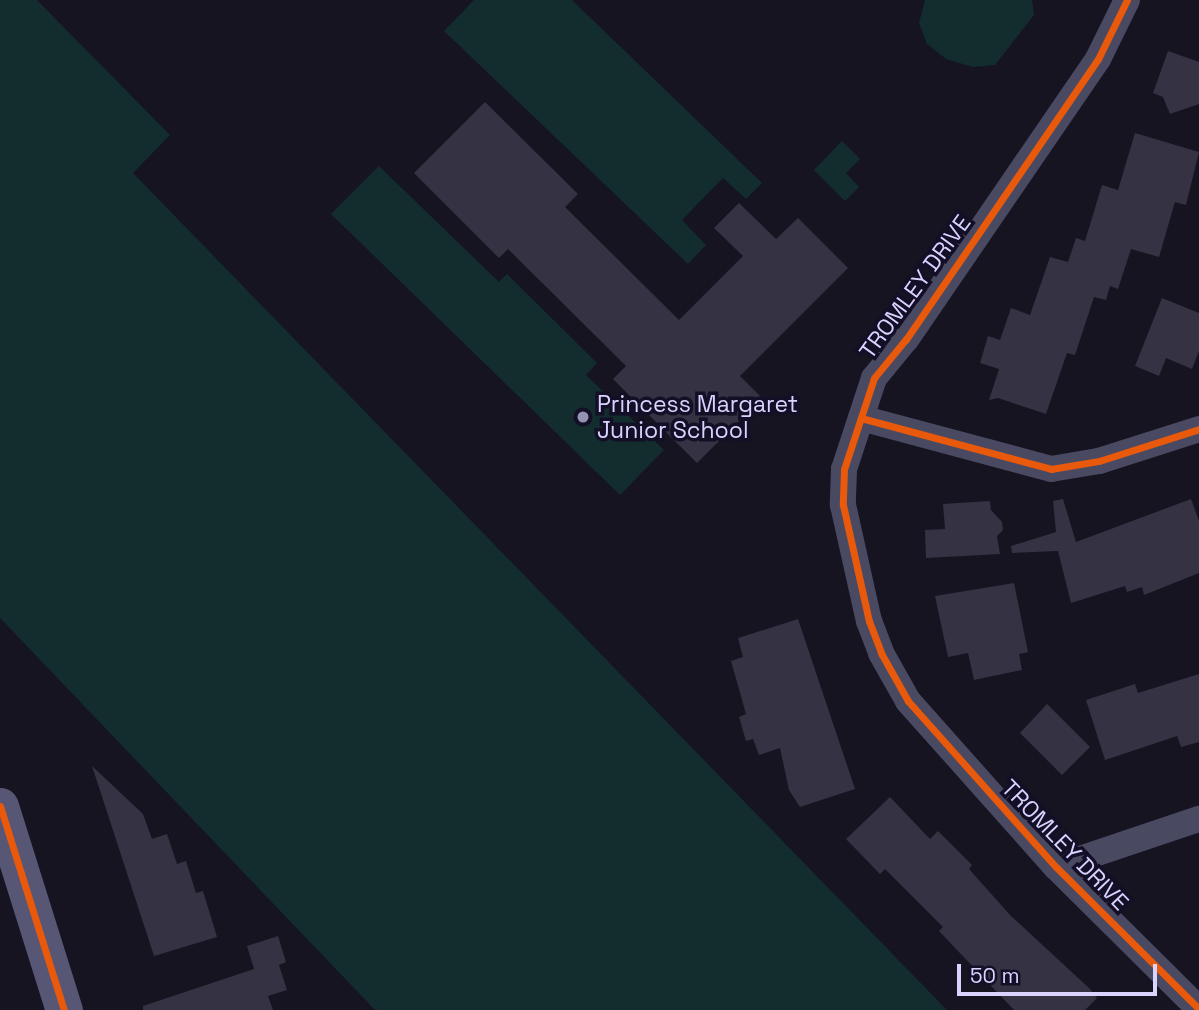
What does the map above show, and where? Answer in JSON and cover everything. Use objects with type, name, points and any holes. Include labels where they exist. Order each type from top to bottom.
[{"type":"main road","points":[[0,806],[64,1010]]},
{"type":"street","name":"TROMLEY DRIVE","points":[[1127,0],[1098,60],[906,338],[874,378],[844,469],[843,505],[881,653],[923,721],[1056,867],[1199,1009]]},
{"type":"street","points":[[861,418],[1051,469],[1110,458],[1199,429]]},
{"type":"street","points":[[1056,867],[1199,819]]},
{"type":"green space","points":[[0,0],[37,0],[170,135],[133,173],[947,1010],[375,1010],[0,618]]},
{"type":"green space","points":[[474,0],[572,0],[762,183],[746,199],[723,178],[682,220],[706,245],[688,264],[444,31]]},
{"type":"green space","points":[[925,0],[1032,0],[1034,15],[995,65],[973,67],[946,59],[927,44],[919,23]]},
{"type":"green space","points":[[842,141],[860,159],[846,173],[859,187],[845,201],[814,170]]},
{"type":"green space","points":[[379,166],[499,282],[507,274],[597,363],[586,375],[664,450],[620,495],[331,214]]},
{"type":"building","points":[[1168,51],[1199,62],[1199,104],[1170,114],[1163,97],[1153,93]]},
{"type":"building","points":[[485,102],[578,194],[565,207],[679,320],[743,256],[714,228],[739,203],[776,239],[798,218],[848,268],[740,376],[762,398],[697,463],[613,379],[626,366],[508,249],[499,258],[414,173]]},
{"type":"building","points":[[1135,133],[1199,152],[1186,205],[1175,202],[1159,257],[1131,249],[1118,289],[1110,286],[1106,300],[1094,297],[1075,355],[1067,353],[1046,414],[998,398],[989,400],[999,369],[980,363],[988,336],[1000,340],[1011,308],[1030,315],[1050,257],[1068,262],[1076,238],[1085,241],[1102,185],[1118,190]]},
{"type":"building","points":[[1162,298],[1199,313],[1199,351],[1192,369],[1166,358],[1159,376],[1135,366]]},
{"type":"building","points":[[1063,499],[1076,542],[1191,499],[1199,521],[1199,573],[1144,595],[1142,587],[1127,592],[1125,586],[1071,603],[1058,551],[1012,553],[1011,546],[1056,532],[1053,501]]},
{"type":"building","points":[[990,501],[991,510],[1002,522],[1003,530],[997,536],[1000,554],[926,558],[925,530],[945,529],[943,504]]},
{"type":"building","points":[[1014,583],[1028,652],[1019,654],[1022,670],[974,680],[968,653],[948,657],[935,596]]},
{"type":"building","points":[[798,619],[855,789],[800,807],[789,790],[780,748],[759,755],[753,739],[746,741],[739,717],[746,714],[731,661],[743,657],[738,638]]},
{"type":"building","points":[[1199,674],[1199,742],[1181,747],[1177,736],[1105,760],[1086,700],[1135,684],[1138,693]]},
{"type":"building","points":[[1047,704],[1090,747],[1062,775],[1020,733]]},
{"type":"building","points":[[92,766],[143,814],[152,839],[167,834],[177,864],[186,861],[196,893],[203,891],[217,937],[154,956]]},
{"type":"building","points":[[890,797],[930,839],[938,831],[972,865],[969,869],[1010,915],[1090,989],[1097,998],[1085,1010],[1014,1010],[939,931],[943,927],[885,869],[880,874],[846,839]]},
{"type":"building","points":[[278,936],[286,962],[279,965],[287,990],[268,996],[273,1010],[143,1010],[143,1006],[254,969],[247,946]]},
{"type":"cycle path","points":[[1127,0],[1098,59],[906,339],[874,378],[844,469],[843,505],[869,621],[881,653],[908,701],[1056,867],[1199,1009]]},
{"type":"cycle path","points":[[861,418],[1051,469],[1099,461],[1199,429]]},
{"type":"cycle path","points":[[0,806],[64,1010]]},
{"type":"place","name":"Princess Margaret Junior School","points":[[583,417]]}]
